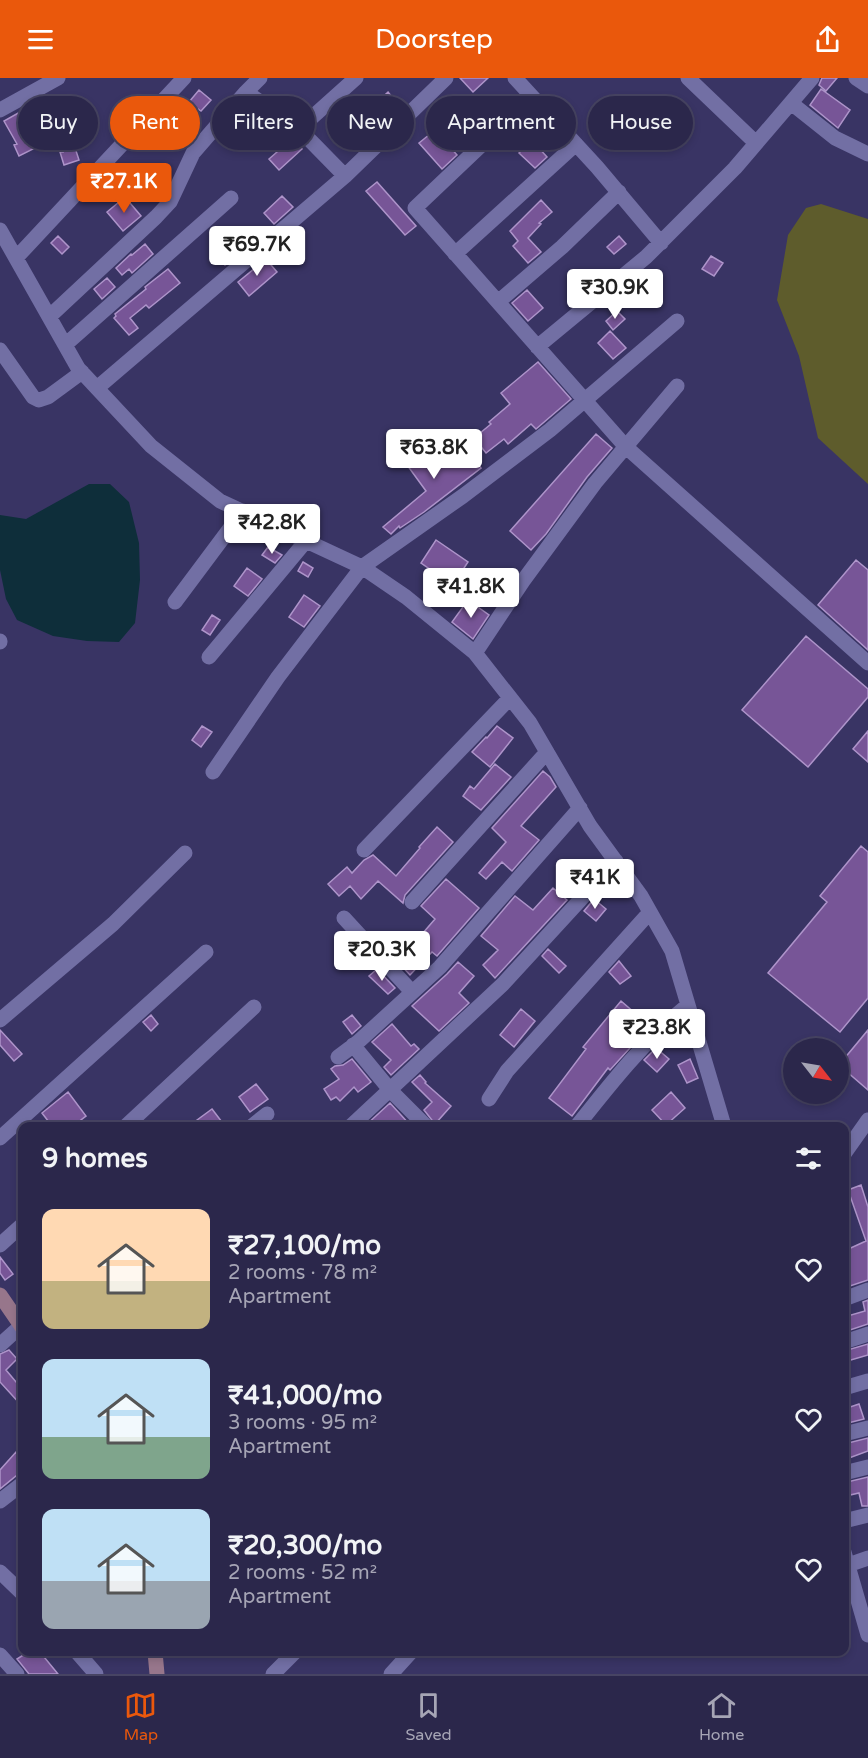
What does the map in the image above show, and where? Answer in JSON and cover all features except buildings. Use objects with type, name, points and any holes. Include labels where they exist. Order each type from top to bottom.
[{"type":"street","points":[[0,110],[58,78]]},
{"type":"street","points":[[16,258],[184,78]]},
{"type":"street","points":[[50,316],[170,202],[193,153],[260,78]]},
{"type":"street","points":[[315,115],[356,78]]},
{"type":"street","points":[[97,388],[345,176],[446,78]]},
{"type":"street","points":[[515,78],[531,96]]},
{"type":"street","points":[[688,78],[756,143]]},
{"type":"street","points":[[537,347],[661,243],[735,168],[812,78]]},
{"type":"street","points":[[856,78],[868,86]]},
{"type":"street","points":[[246,92],[252,96]]},
{"type":"street","points":[[791,103],[835,138],[868,154]]},
{"type":"street","points":[[576,144],[661,243]]},
{"type":"street","points":[[315,145],[345,176]]},
{"type":"street","points":[[476,150],[415,208],[626,447],[868,663]]},
{"type":"street","points":[[455,254],[569,150]]},
{"type":"street","points":[[498,302],[562,247],[619,192]]},
{"type":"street","points":[[65,345],[231,198]]},
{"type":"street","points":[[0,230],[82,372],[151,446],[220,501],[362,567],[406,597],[475,652],[530,723],[590,826],[641,896],[672,951],[723,1122]]},
{"type":"street","points":[[213,772],[278,677],[362,567],[463,496],[550,429],[677,321]]},
{"type":"street","points":[[0,350],[33,397],[39,400],[48,397],[82,372]]},
{"type":"street","points":[[475,652],[523,580],[595,483],[677,386]]},
{"type":"street","points":[[175,602],[243,511]]},
{"type":"street","points":[[209,657],[306,540]]},
{"type":"street","points":[[364,850],[510,698]]},
{"type":"street","points":[[412,902],[547,752]]},
{"type":"street","points":[[338,1057],[440,967],[580,808]]},
{"type":"street","points":[[0,1020],[113,924],[185,853]]},
{"type":"street","points":[[355,1122],[503,984],[616,861]]},
{"type":"street","points":[[489,1099],[507,1071],[650,912]]},
{"type":"street","points":[[344,918],[412,992]]},
{"type":"street","points":[[0,1138],[206,952]]},
{"type":"street","points":[[580,1122],[614,1079],[666,1023],[688,1005]]},
{"type":"street","points":[[130,1122],[254,1007]]},
{"type":"street","points":[[353,1045],[390,1091],[422,1122]]},
{"type":"street","points":[[257,1122],[267,1113]]},
{"type":"street","points":[[849,1147],[868,1120]]},
{"type":"street","points":[[0,1245],[18,1229]]},
{"type":"street","points":[[849,1297],[868,1290]]},
{"type":"street","points":[[2,1302],[18,1321]]},
{"type":"street","points":[[0,1345],[18,1329]]},
{"type":"street","points":[[849,1340],[868,1334]]},
{"type":"street","points":[[849,1387],[868,1381]]},
{"type":"street","points":[[849,1433],[868,1428]]},
{"type":"street","points":[[849,1472],[868,1467]]},
{"type":"street","points":[[0,1500],[18,1487]]},
{"type":"street","points":[[849,1520],[868,1515]]},
{"type":"street","points":[[849,1558],[868,1558]]},
{"type":"street","points":[[849,1568],[868,1635]]},
{"type":"street","points":[[0,1572],[18,1589]]},
{"type":"street","points":[[0,1655],[17,1674]]},
{"type":"street","points":[[80,1656],[96,1674]]},
{"type":"street","points":[[155,1656],[157,1674]]},
{"type":"street","points":[[273,1674],[291,1656]]},
{"type":"street","points":[[391,1674],[407,1656]]},
{"type":"shaded area","points":[[821,204],[868,219],[868,484],[818,438],[799,356],[777,300],[788,235],[806,208]]},
{"type":"water","points":[[89,484],[110,484],[129,502],[139,543],[140,580],[135,623],[119,642],[87,641],[53,636],[17,620],[6,599],[0,570],[0,515],[26,519]]}]
